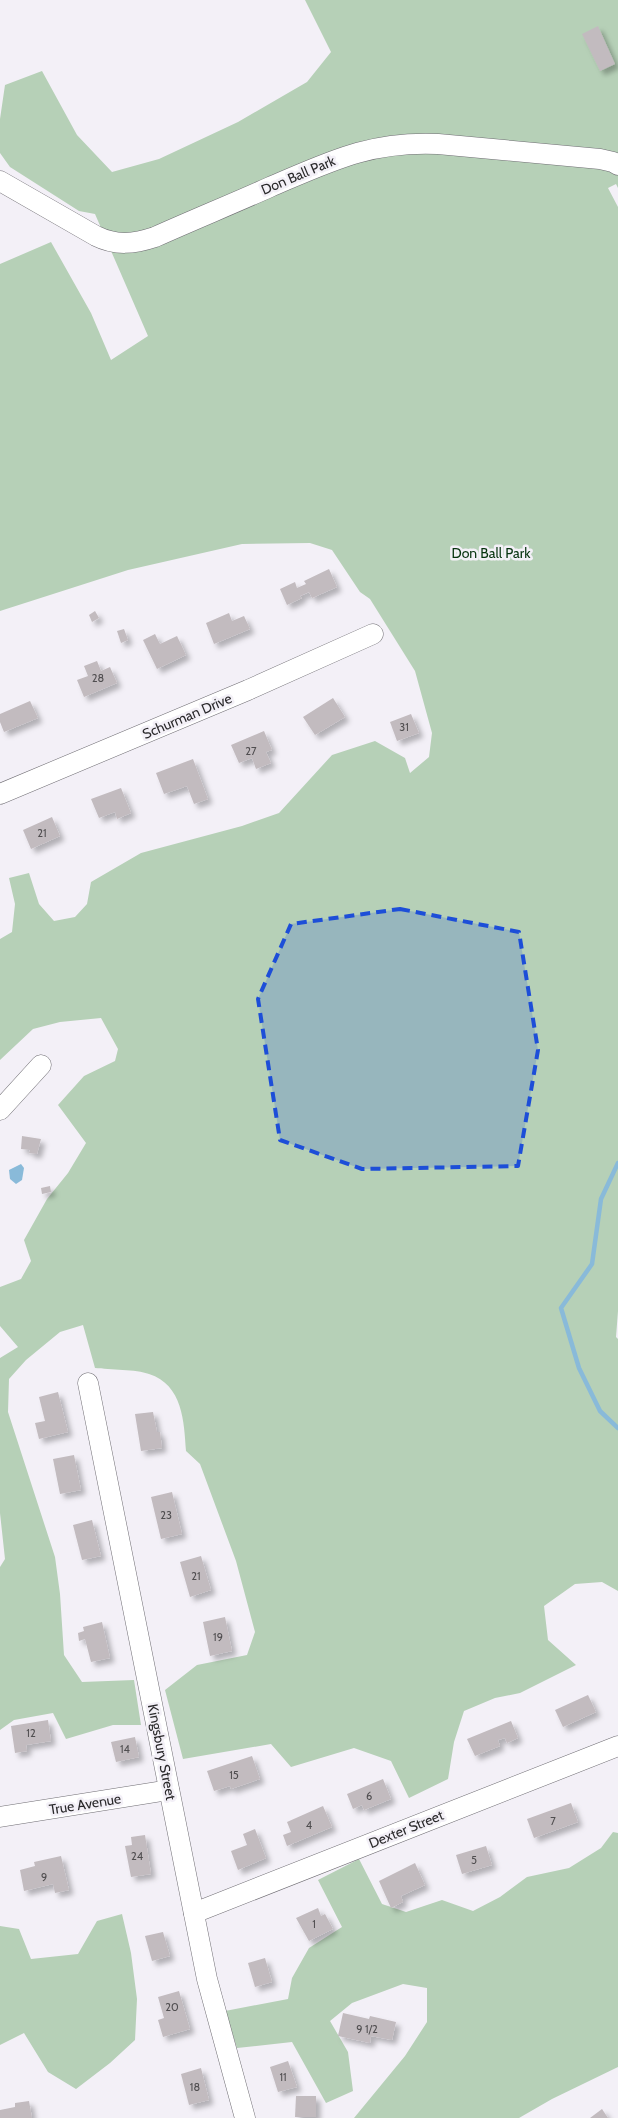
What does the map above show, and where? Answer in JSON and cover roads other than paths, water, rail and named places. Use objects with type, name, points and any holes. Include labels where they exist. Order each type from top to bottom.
[{"type":"street","name":"Don Ball Park","points":[[0,181],[101,238],[125,244],[155,237],[341,157],[382,146],[438,144],[600,159],[618,165]]},
{"type":"street","name":"Schurman Drive","points":[[0,794],[248,690],[373,634]]},
{"type":"street","points":[[0,1110],[41,1064]]},
{"type":"street","name":"Kingsbury Street","points":[[88,1384],[194,1912],[216,2014],[245,2118]]},
{"type":"street","name":"Dexter Street","points":[[194,1912],[618,1746]]},
{"type":"street","name":"True Avenue","points":[[0,1817],[169,1790]]},
{"type":"water","points":[[21,1164],[24,1168],[22,1180],[16,1184],[10,1179],[9,1170]]},
{"type":"waterway","points":[[618,1163],[601,1199],[592,1264],[561,1308],[579,1368],[600,1411],[618,1428]]}]
